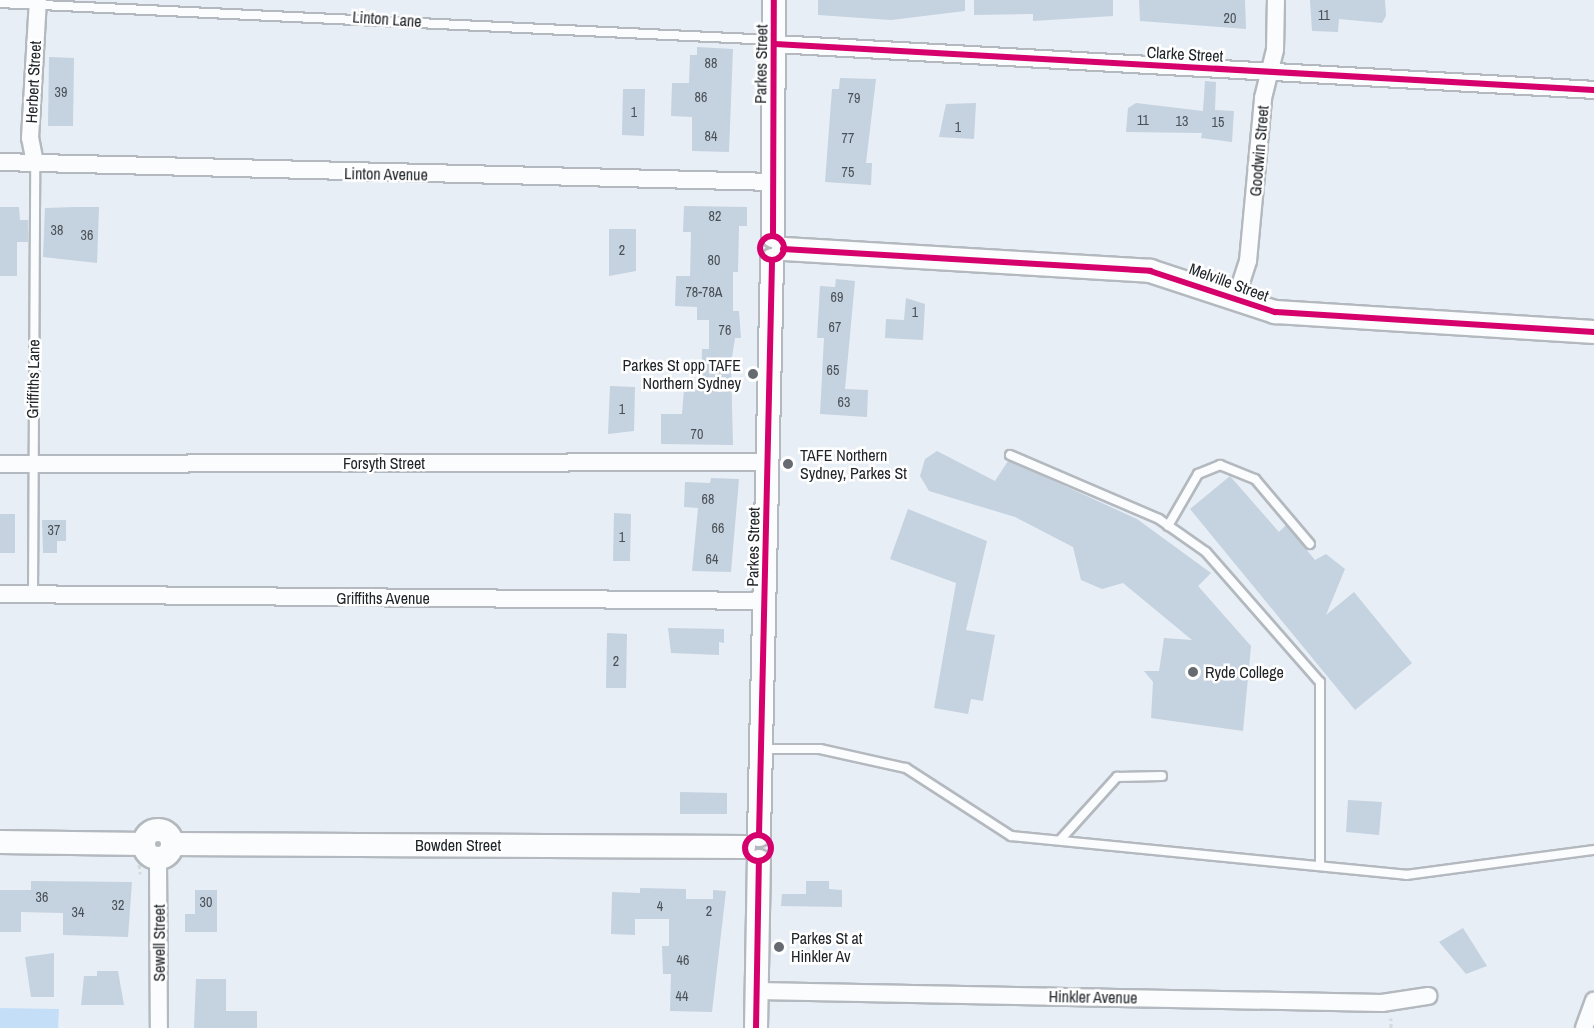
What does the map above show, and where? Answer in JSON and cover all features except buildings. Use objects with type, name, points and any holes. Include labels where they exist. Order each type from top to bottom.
[{"type":"street","name":"Parkes Street","points":[[756,1028],[758,990],[754,847],[762,749],[768,462],[776,248],[772,182],[774,0]]},
{"type":"street","name":"Goodwin Street","points":[[1235,301],[1248,261],[1276,0]]},
{"type":"street","name":"Herbert Street","points":[[36,163],[30,138],[38,1]]},
{"type":"street","name":"Clarke Street","points":[[775,42],[1594,90]]},
{"type":"street","name":"Linton Avenue","points":[[0,162],[772,182]]},
{"type":"street","name":"Melville Street","points":[[776,248],[1150,271],[1235,301],[1275,312],[1594,332]]},
{"type":"street","name":"Forsyth Street","points":[[0,464],[768,462]]},
{"type":"street","name":"Griffiths Avenue","points":[[0,594],[765,601]]},
{"type":"street","name":"Bowden Street","points":[[0,842],[153,852],[754,847]]},
{"type":"street","name":"Sewell Street","points":[[153,852],[159,1028]]},
{"type":"street","name":"Hinkler Avenue","points":[[758,990],[1382,1003],[1428,996]]},
{"type":"street","points":[[1584,1028],[1594,1001]]},
{"type":"lane","name":"Linton Lane","points":[[0,3],[38,1],[775,42]]},
{"type":"lane","name":"Griffiths Lane","points":[[33,595],[32,464],[36,163]]},
{"type":"lane","points":[[1010,455],[1168,526],[1206,552],[1320,682],[1320,866]]},
{"type":"lane","points":[[1168,526],[1198,474],[1220,465],[1255,479],[1310,544]]},
{"type":"lane","points":[[762,749],[820,749],[906,768],[1011,836],[1061,839],[1406,874],[1594,850]]},
{"type":"lane","points":[[1061,839],[1117,777],[1162,776]]},
{"type":"path","points":[[140,874],[153,852]]},
{"type":"shaded area","points":[[0,1008],[59,1009],[58,1028],[0,1028]]},
{"type":"cycle path","points":[[773,236],[774,0]]},
{"type":"cycle path","points":[[775,44],[1594,90]]},
{"type":"cycle path","points":[[772,236],[781,239],[784,248],[781,257],[772,260],[763,257],[760,248],[763,239],[772,236]]},
{"type":"cycle path","points":[[783,249],[1150,271],[1275,312],[1594,332]]},
{"type":"cycle path","points":[[759,835],[772,260]]},
{"type":"cycle path","points":[[758,835],[767,839],[771,848],[767,857],[758,861],[749,857],[745,848],[749,839],[758,835]]},
{"type":"cycle path","points":[[756,1028],[759,861]]},
{"type":"place","name":"Parkes St opp TAFE Northern Sydney","points":[[753,374]]},
{"type":"place","name":"TAFE Northern Sydney, Parkes St","points":[[788,464]]},
{"type":"place","name":"Ryde College","points":[[1193,672]]},
{"type":"place","name":"Parkes St at Hinkler Av","points":[[779,947]]}]
